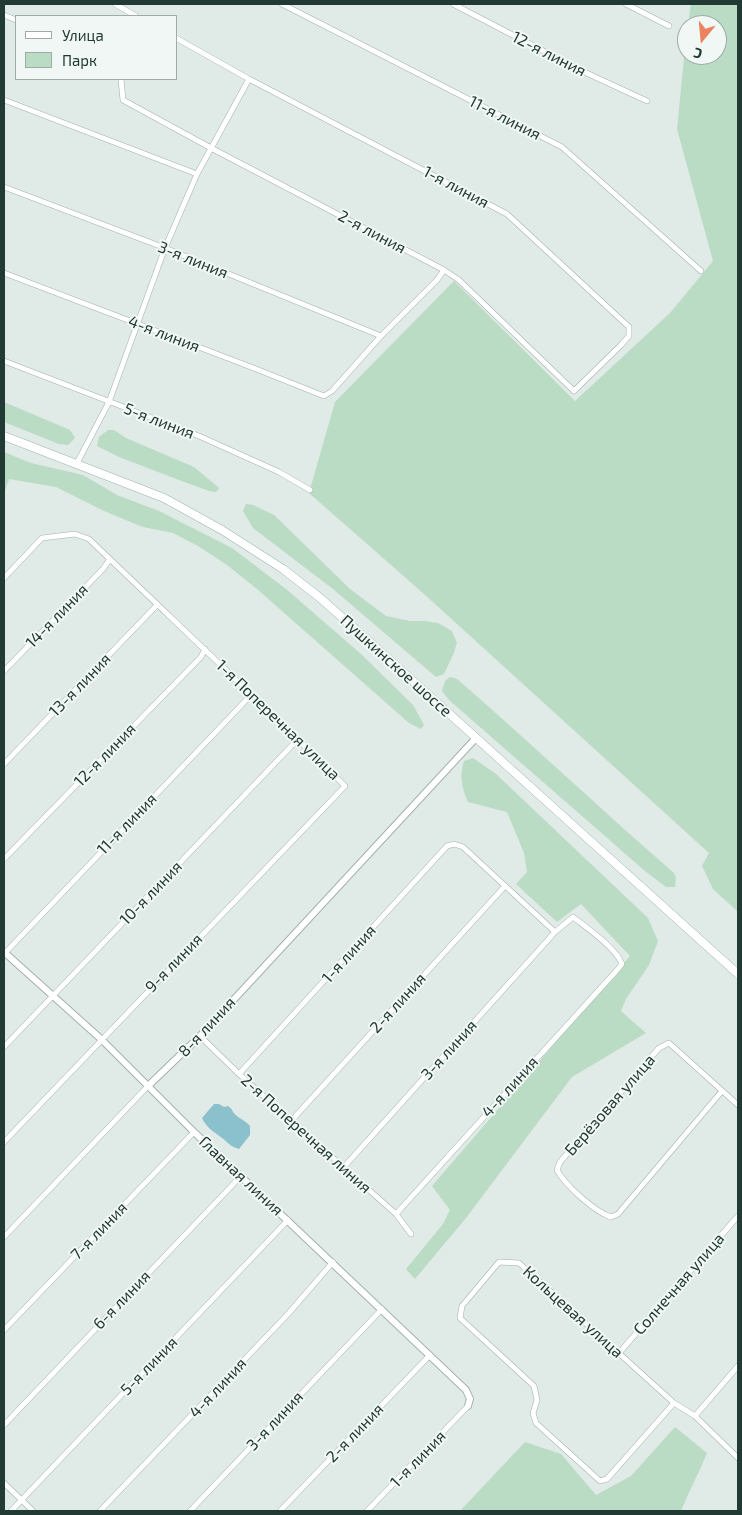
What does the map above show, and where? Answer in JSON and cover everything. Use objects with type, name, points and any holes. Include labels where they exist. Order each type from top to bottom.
[{"type":"main road","name":"Пушкинское шоссе","points":[[4,436],[78,463],[164,498],[222,530],[283,569],[348,622],[738,974]]},
{"type":"street","points":[[114,4],[134,15]]},
{"type":"street","name":"11-я линия","points":[[282,4],[562,147],[701,271]]},
{"type":"street","name":"12-я линия","points":[[453,4],[572,66],[647,101]]},
{"type":"street","points":[[626,4],[669,26]]},
{"type":"street","name":"1-я линия","points":[[178,39],[249,79],[507,214],[629,327],[629,336],[622,346],[574,391]]},
{"type":"street","points":[[78,463],[109,402],[165,248],[197,174],[249,79]]},
{"type":"street","name":"2-я линия","points":[[120,80],[123,100],[444,270],[459,280],[574,391]]},
{"type":"street","points":[[4,100],[197,174]]},
{"type":"street","name":"3-я линия","points":[[4,186],[165,248],[381,336]]},
{"type":"street","points":[[381,336],[438,280],[444,270]]},
{"type":"street","name":"4-я линия","points":[[4,273],[324,396],[332,391],[381,336]]},
{"type":"street","name":"5-я линия","points":[[4,361],[239,454],[279,472],[310,490]]},
{"type":"street","name":"1-я Поперечная улица","points":[[4,578],[42,538],[75,534],[88,539],[157,606],[206,649],[345,786]]},
{"type":"street","name":"14-я линия","points":[[4,671],[110,559]]},
{"type":"street","name":"13-я линия","points":[[4,764],[157,606]]},
{"type":"street","name":"12-я линия","points":[[4,859],[201,657],[206,649]]},
{"type":"street","name":"11-я линия","points":[[4,953],[251,695]]},
{"type":"street","name":"8-я линия","points":[[4,1237],[148,1086],[200,1036],[476,738]]},
{"type":"street","name":"10-я линия","points":[[4,1047],[298,739]]},
{"type":"street","name":"9-я линия","points":[[4,1142],[345,786]]},
{"type":"street","name":"1-я линия","points":[[239,1074],[447,846],[454,844],[463,847],[505,886]]},
{"type":"street","points":[[505,886],[556,932]]},
{"type":"street","name":"2-я линия","points":[[292,1120],[505,886]]},
{"type":"street","name":"3-я линия","points":[[343,1168],[556,932],[574,917],[620,959]]},
{"type":"street","name":"Главная линия","points":[[4,953],[101,1040],[194,1132],[466,1390],[470,1399],[468,1406]]},
{"type":"street","name":"4-я линия","points":[[396,1214],[618,969],[622,964],[620,959]]},
{"type":"street","name":"2-я Поперечная линия","points":[[200,1036],[239,1074],[396,1214],[411,1234]]},
{"type":"street","name":"Берёзовая улица","points":[[669,1043],[722,1090],[618,1214],[612,1217],[602,1214],[563,1179],[558,1170],[560,1162],[659,1048],[669,1043]]},
{"type":"street","points":[[722,1090],[738,1106]]},
{"type":"street","name":"7-я линия","points":[[4,1330],[194,1132]]},
{"type":"street","name":"6-я линия","points":[[4,1425],[241,1176]]},
{"type":"street","name":"Солнечная улица","points":[[619,1353],[738,1216]]},
{"type":"street","name":"5-я линия","points":[[11,1511],[288,1220]]},
{"type":"street","name":"4-я линия","points":[[100,1511],[288,1314],[333,1262]]},
{"type":"street","name":"Кольцевая улица","points":[[674,1403],[607,1479],[600,1481],[536,1424],[533,1413],[537,1400],[534,1386],[460,1318],[462,1306],[499,1262],[519,1263],[674,1403],[694,1416],[738,1458]]},
{"type":"street","name":"3-я линия","points":[[190,1511],[382,1309]]},
{"type":"street","name":"2-я линия","points":[[280,1511],[430,1355]]},
{"type":"street","points":[[694,1416],[738,1366]]},
{"type":"street","name":"1-я линия","points":[[367,1511],[468,1406]]},
{"type":"street","points":[[4,1483],[33,1511]]},
{"type":"green space","points":[[691,4],[738,4],[738,912],[713,889],[702,866],[709,853],[424,594],[309,493],[335,402],[454,281],[575,401],[670,313],[713,261],[677,129],[683,65],[727,65],[727,15],[689,15]]},
{"type":"green space","points":[[4,402],[70,430],[75,438],[68,445],[59,444],[4,422]]},
{"type":"green space","points":[[108,430],[114,430],[126,438],[194,467],[219,489],[216,492],[209,491],[119,457],[97,446],[99,437]]},
{"type":"green space","points":[[4,452],[31,463],[83,475],[117,495],[159,511],[232,548],[286,589],[361,654],[413,705],[424,725],[421,729],[409,723],[257,589],[227,565],[198,546],[173,533],[143,527],[104,511],[56,487],[9,479],[4,494]]},
{"type":"green space","points":[[246,504],[253,505],[274,515],[350,589],[386,616],[410,621],[438,623],[452,631],[457,643],[444,674],[436,677],[333,589],[253,528],[243,511]]},
{"type":"green space","points":[[450,677],[457,679],[673,872],[676,877],[675,887],[666,887],[645,871],[449,700],[442,691],[445,681]]},
{"type":"green space","points":[[473,758],[496,774],[648,918],[658,941],[649,965],[626,999],[621,1011],[646,1033],[572,1077],[466,1218],[415,1279],[406,1269],[443,1224],[450,1210],[432,1186],[630,956],[581,904],[557,922],[516,884],[527,872],[524,853],[507,812],[468,802],[464,792],[461,777],[462,766],[464,761]]},
{"type":"green space","points":[[675,1427],[707,1453],[681,1511],[460,1511],[525,1442],[561,1454],[596,1495],[631,1476]]},
{"type":"water","points":[[214,1104],[224,1107],[228,1106],[250,1126],[250,1135],[239,1149],[233,1147],[210,1129],[202,1118]]}]
